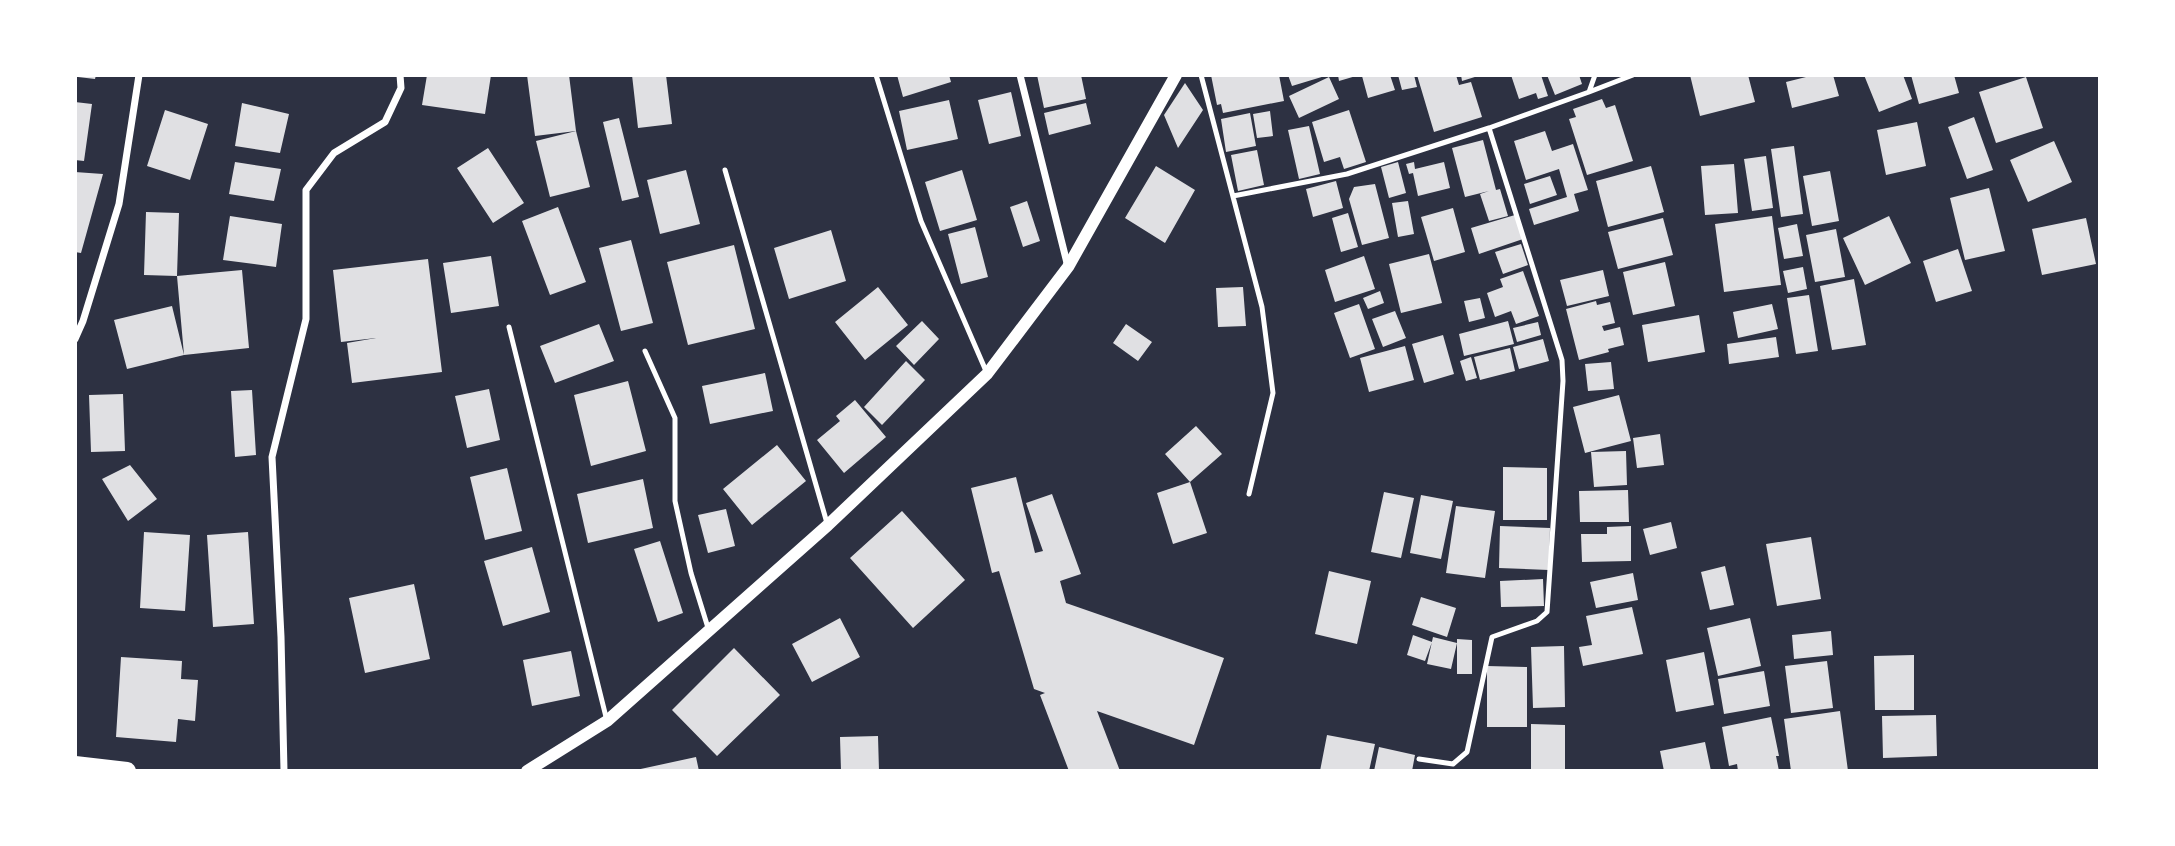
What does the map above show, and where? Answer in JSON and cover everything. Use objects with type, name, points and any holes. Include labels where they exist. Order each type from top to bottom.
[{"type":"main road","points":[[75,765],[127,771]]},
{"type":"street","points":[[75,340],[119,204],[139,75]]},
{"type":"street","points":[[284,771],[281,637],[272,457],[306,319],[306,190],[334,153],[385,122],[401,88],[400,75]]},
{"type":"street","points":[[1020,75],[1068,267]]},
{"type":"street","points":[[527,771],[607,721],[828,525],[987,374],[1068,267],[1176,75]]},
{"type":"lane","points":[[876,75],[920,221],[987,374]]},
{"type":"lane","points":[[1201,75],[1262,307],[1273,393],[1249,494]]},
{"type":"lane","points":[[1589,92],[1595,75]]},
{"type":"lane","points":[[1233,196],[1347,174],[1489,128],[1633,75]]},
{"type":"lane","points":[[1419,759],[1453,764],[1467,751],[1492,637],[1537,621],[1547,612],[1563,382],[1562,360],[1489,128]]},
{"type":"lane","points":[[725,170],[828,525]]},
{"type":"lane","points":[[509,327],[607,721]]},
{"type":"lane","points":[[645,351],[675,418],[675,502],[691,573],[709,631]]},
{"type":"building","points":[[78,75],[96,75],[95,79]]},
{"type":"building","points":[[427,75],[491,75],[485,114],[422,105]]},
{"type":"building","points":[[527,75],[569,75],[576,131],[535,136]]},
{"type":"building","points":[[632,75],[666,75],[672,124],[638,128]]},
{"type":"building","points":[[897,75],[949,75],[951,82],[903,97]]},
{"type":"building","points":[[1037,75],[1081,75],[1086,99],[1044,108]]},
{"type":"building","points":[[1211,75],[1279,75],[1284,101],[1223,113],[1221,104],[1217,105]]},
{"type":"building","points":[[1288,75],[1325,75],[1325,76],[1292,86]]},
{"type":"building","points":[[1338,75],[1356,75],[1356,76],[1339,81]]},
{"type":"building","points":[[1390,75],[1395,90],[1368,98],[1362,76]]},
{"type":"building","points":[[1398,75],[1414,75],[1417,87],[1402,90]]},
{"type":"building","points":[[1417,75],[1456,75],[1459,85],[1471,82],[1482,117],[1434,132]]},
{"type":"building","points":[[1461,75],[1478,75],[1478,76],[1462,81]]},
{"type":"building","points":[[1511,75],[1541,75],[1548,96],[1538,99],[1536,93],[1519,99]]},
{"type":"building","points":[[1547,75],[1579,75],[1582,84],[1555,95]]},
{"type":"building","points":[[1690,75],[1748,75],[1755,102],[1700,116]]},
{"type":"building","points":[[1814,75],[1833,75],[1839,96],[1792,108],[1786,82]]},
{"type":"building","points":[[1864,75],[1903,75],[1912,99],[1879,112]]},
{"type":"building","points":[[1911,75],[1954,75],[1959,93],[1919,104]]},
{"type":"building","points":[[1329,77],[1339,99],[1299,118],[1289,96]]},
{"type":"building","points":[[2026,77],[2043,128],[1996,143],[1979,92]]},
{"type":"building","points":[[1185,83],[1203,110],[1178,148],[1164,115]]},
{"type":"building","points":[[1011,92],[1021,136],[989,144],[978,100]]},
{"type":"building","points":[[1602,99],[1606,108],[1615,105],[1633,161],[1587,175],[1569,119],[1576,117],[1573,109]]},
{"type":"building","points":[[949,100],[958,139],[907,150],[899,111]]},
{"type":"building","points":[[75,102],[92,104],[84,161],[75,160]]},
{"type":"building","points":[[242,103],[289,114],[280,153],[235,146]]},
{"type":"building","points":[[1086,103],[1091,124],[1049,135],[1044,113]]},
{"type":"building","points":[[165,110],[208,124],[190,180],[147,166]]},
{"type":"building","points":[[1349,110],[1366,162],[1344,169],[1340,157],[1324,162],[1312,122]]},
{"type":"building","points":[[1270,111],[1273,136],[1257,138],[1253,114]]},
{"type":"building","points":[[1250,113],[1256,146],[1226,152],[1221,119]]},
{"type":"building","points":[[1974,117],[1993,170],[1967,179],[1948,127]]},
{"type":"building","points":[[619,118],[639,197],[622,201],[603,122]]},
{"type":"building","points":[[1917,122],[1926,166],[1886,175],[1877,130]]},
{"type":"building","points":[[1309,126],[1320,174],[1299,179],[1288,130]]},
{"type":"building","points":[[576,131],[590,187],[550,197],[536,141]]},
{"type":"building","points":[[1545,131],[1552,151],[1573,144],[1588,190],[1574,194],[1579,211],[1534,225],[1529,209],[1567,197],[1559,169],[1526,180],[1514,141]]},
{"type":"building","points":[[1483,140],[1496,190],[1500,189],[1508,216],[1489,221],[1480,194],[1489,191],[1465,197],[1452,148]]},
{"type":"building","points":[[2054,141],[2072,182],[2028,202],[2010,160]]},
{"type":"building","points":[[1794,146],[1803,214],[1781,217],[1771,149]]},
{"type":"building","points":[[488,148],[524,203],[493,223],[457,168]]},
{"type":"building","points":[[1257,150],[1264,185],[1238,191],[1231,155]]},
{"type":"building","points":[[1766,156],[1773,208],[1752,211],[1744,159]]},
{"type":"building","points":[[235,162],[281,169],[274,201],[229,194]]},
{"type":"building","points":[[1398,162],[1406,193],[1389,198],[1381,167]]},
{"type":"building","points":[[1414,162],[1415,169],[1444,162],[1450,188],[1418,196],[1413,173],[1409,174],[1406,164]]},
{"type":"building","points":[[1734,164],[1738,213],[1705,215],[1701,166]]},
{"type":"building","points":[[1156,166],[1195,190],[1165,243],[1125,218]]},
{"type":"building","points":[[1651,166],[1664,212],[1608,227],[1596,181]]},
{"type":"building","points":[[686,170],[700,224],[660,234],[647,180]]},
{"type":"building","points":[[962,170],[977,220],[940,231],[925,182]]},
{"type":"building","points":[[1830,171],[1839,221],[1812,226],[1803,176]]},
{"type":"building","points":[[75,172],[103,174],[81,253],[75,252]]},
{"type":"building","points":[[1550,176],[1557,195],[1530,204],[1524,184]]},
{"type":"building","points":[[1336,181],[1343,208],[1313,217],[1306,189]]},
{"type":"building","points":[[1375,184],[1389,238],[1362,245],[1349,199],[1354,187]]},
{"type":"building","points":[[1989,188],[2005,251],[1965,260],[1950,198]]},
{"type":"building","points":[[1027,201],[1040,241],[1023,247],[1010,207]]},
{"type":"building","points":[[1408,201],[1414,234],[1398,237],[1392,203]]},
{"type":"building","points":[[558,207],[586,282],[550,295],[522,221]]},
{"type":"building","points":[[1453,208],[1465,252],[1434,261],[1421,217]]},
{"type":"building","points":[[146,212],[179,213],[177,276],[144,275]]},
{"type":"building","points":[[1348,213],[1358,247],[1341,252],[1332,218]]},
{"type":"building","points":[[1515,215],[1523,239],[1479,254],[1471,228]]},
{"type":"building","points":[[230,216],[282,224],[276,267],[223,260]]},
{"type":"building","points":[[1772,216],[1781,285],[1724,292],[1715,224]]},
{"type":"building","points":[[1889,216],[1911,263],[1865,285],[1843,238]]},
{"type":"building","points":[[1663,218],[1673,255],[1618,269],[1608,232]]},
{"type":"building","points":[[2086,218],[2096,264],[2042,275],[2032,229]]},
{"type":"building","points":[[1797,224],[1803,256],[1784,259],[1778,228]]},
{"type":"building","points":[[975,227],[988,277],[961,284],[948,234]]},
{"type":"building","points":[[1836,229],[1845,277],[1815,282],[1806,235]]},
{"type":"building","points":[[831,230],[846,281],[789,299],[774,248]]},
{"type":"building","points":[[631,240],[653,323],[621,331],[599,248]]},
{"type":"building","points":[[1521,244],[1528,265],[1503,274],[1495,252]]},
{"type":"building","points":[[734,245],[755,329],[688,345],[667,262]]},
{"type":"building","points":[[1958,249],[1972,291],[1936,302],[1923,261]]},
{"type":"building","points":[[1429,254],[1442,303],[1401,313],[1389,264]]},
{"type":"building","points":[[491,256],[499,306],[451,313],[443,263]]},
{"type":"building","points":[[1364,256],[1375,289],[1335,302],[1325,270]]},
{"type":"building","points":[[428,259],[442,372],[352,383],[347,343],[376,338],[341,342],[333,270]]},
{"type":"building","points":[[1665,262],[1675,306],[1633,315],[1623,272]]},
{"type":"building","points":[[1803,267],[1807,289],[1788,293],[1783,271]]},
{"type":"building","points":[[242,270],[249,348],[184,355],[177,276]]},
{"type":"building","points":[[1603,270],[1609,296],[1567,306],[1560,280]]},
{"type":"building","points":[[1523,271],[1539,316],[1516,324],[1511,311],[1495,317],[1487,293],[1503,287],[1500,279]]},
{"type":"building","points":[[1854,279],[1866,345],[1832,350],[1820,286]]},
{"type":"building","points":[[878,287],[908,325],[865,360],[835,322]]},
{"type":"building","points":[[1243,287],[1246,326],[1218,327],[1216,288]]},
{"type":"building","points":[[1380,291],[1384,303],[1368,309],[1363,298]]},
{"type":"building","points":[[1809,295],[1818,351],[1796,354],[1787,298]]},
{"type":"building","points":[[1480,298],[1485,318],[1469,322],[1464,301]]},
{"type":"building","points":[[1596,301],[1597,305],[1610,302],[1615,323],[1602,326],[1604,331],[1620,327],[1624,345],[1579,360],[1566,309]]},
{"type":"building","points":[[1359,304],[1375,349],[1350,358],[1334,313]]},
{"type":"building","points":[[1772,304],[1778,329],[1738,338],[1733,312]]},
{"type":"building","points":[[172,306],[184,355],[127,369],[114,320]]},
{"type":"building","points":[[1395,311],[1406,338],[1383,347],[1372,319]]},
{"type":"building","points":[[1699,315],[1705,352],[1648,362],[1642,325]]},
{"type":"building","points":[[922,321],[939,339],[914,365],[896,346]]},
{"type":"building","points":[[1508,321],[1514,344],[1464,356],[1459,334]]},
{"type":"building","points":[[1538,322],[1541,335],[1517,342],[1513,328]]},
{"type":"building","points":[[599,324],[614,361],[555,383],[540,346]]},
{"type":"building","points":[[1126,324],[1152,342],[1138,361],[1113,343]]},
{"type":"building","points":[[1443,335],[1454,374],[1424,383],[1412,344]]},
{"type":"building","points":[[1776,337],[1779,357],[1729,364],[1727,344]]},
{"type":"building","points":[[1543,339],[1549,361],[1519,369],[1513,347]]},
{"type":"building","points":[[1405,346],[1414,380],[1369,392],[1360,358]]},
{"type":"building","points":[[1510,348],[1515,371],[1480,380],[1474,357]]},
{"type":"building","points":[[1471,357],[1477,378],[1466,381],[1460,361]]},
{"type":"building","points":[[906,361],[925,380],[882,425],[864,407]]},
{"type":"building","points":[[1611,362],[1614,389],[1588,391],[1585,364]]},
{"type":"building","points":[[765,373],[773,411],[710,424],[702,386]]},
{"type":"building","points":[[628,381],[646,451],[591,466],[574,395]]},
{"type":"building","points":[[489,389],[500,440],[467,448],[455,396]]},
{"type":"building","points":[[252,390],[256,455],[235,457],[231,391]]},
{"type":"building","points":[[123,394],[125,451],[91,452],[89,395]]},
{"type":"building","points":[[1619,395],[1631,441],[1585,453],[1573,407]]},
{"type":"building","points":[[855,400],[886,437],[844,473],[817,440],[840,421],[836,416]]},
{"type":"building","points":[[1196,426],[1222,454],[1190,482],[1165,454]]},
{"type":"building","points":[[1660,434],[1664,465],[1637,468],[1633,438]]},
{"type":"building","points":[[777,445],[806,481],[752,525],[723,489]]},
{"type":"building","points":[[1626,451],[1627,485],[1594,487],[1591,452]]},
{"type":"building","points":[[130,465],[157,499],[128,521],[102,479]]},
{"type":"building","points":[[1503,467],[1547,468],[1547,520],[1503,520]]},
{"type":"building","points":[[507,468],[522,531],[485,540],[470,477]]},
{"type":"building","points":[[1016,477],[1035,553],[1043,551],[1026,503],[1052,494],[1081,574],[1060,581],[1066,603],[1224,658],[1194,745],[1097,711],[1120,771],[1069,771],[1040,695],[1045,693],[1034,689],[999,571],[992,573],[971,488]]},
{"type":"building","points":[[643,479],[653,528],[588,543],[577,494]]},
{"type":"building","points":[[1190,482],[1207,533],[1173,544],[1157,493]]},
{"type":"building","points":[[1628,490],[1629,522],[1580,522],[1579,491]]},
{"type":"building","points":[[1384,492],[1414,498],[1401,558],[1371,552]]},
{"type":"building","points":[[1421,495],[1453,501],[1441,559],[1410,553]]},
{"type":"building","points":[[1456,506],[1495,511],[1485,578],[1446,573]]},
{"type":"building","points":[[726,509],[735,546],[708,553],[698,515]]},
{"type":"building","points":[[902,511],[965,580],[913,628],[850,558]]},
{"type":"building","points":[[1671,522],[1677,548],[1650,555],[1643,529]]},
{"type":"building","points":[[1500,526],[1550,528],[1549,570],[1499,568]]},
{"type":"building","points":[[1631,526],[1631,561],[1582,562],[1581,534],[1607,534],[1607,527]]},
{"type":"building","points":[[144,532],[190,535],[185,611],[140,608]]},
{"type":"building","points":[[248,532],[254,624],[213,627],[207,535]]},
{"type":"building","points":[[1811,537],[1821,599],[1777,606],[1766,544]]},
{"type":"building","points":[[660,541],[683,613],[658,622],[634,549]]},
{"type":"building","points":[[532,547],[550,612],[503,626],[484,561]]},
{"type":"building","points":[[1725,566],[1734,605],[1710,610],[1701,572]]},
{"type":"building","points":[[1329,571],[1371,581],[1357,644],[1315,634]]},
{"type":"building","points":[[1633,573],[1638,600],[1596,608],[1590,582]]},
{"type":"building","points":[[1543,579],[1544,606],[1501,607],[1500,581]]},
{"type":"building","points":[[414,584],[430,659],[365,673],[349,598]]},
{"type":"building","points":[[1421,597],[1456,608],[1447,637],[1412,625]]},
{"type":"building","points":[[1632,607],[1643,654],[1583,666],[1579,647],[1592,645],[1586,616]]},
{"type":"building","points":[[840,618],[860,657],[812,682],[792,644]]},
{"type":"building","points":[[1750,618],[1761,666],[1718,676],[1707,628]]},
{"type":"building","points":[[1831,631],[1833,655],[1794,659],[1792,635]]},
{"type":"building","points":[[1413,635],[1432,642],[1425,661],[1407,655]]},
{"type":"building","points":[[1433,637],[1457,643],[1451,669],[1427,664]]},
{"type":"building","points":[[1457,639],[1472,640],[1472,674],[1457,674]]},
{"type":"building","points":[[1564,646],[1565,707],[1533,708],[1531,647]]},
{"type":"building","points":[[734,648],[780,695],[717,756],[672,710]]},
{"type":"building","points":[[571,651],[580,696],[532,706],[523,660]]},
{"type":"building","points":[[1704,652],[1714,705],[1676,712],[1666,660]]},
{"type":"building","points":[[1914,655],[1914,710],[1875,710],[1874,656]]},
{"type":"building","points":[[121,657],[182,661],[181,679],[198,680],[195,721],[178,719],[176,742],[116,737]]},
{"type":"building","points":[[1827,661],[1833,708],[1791,713],[1785,666]]},
{"type":"building","points":[[1487,666],[1527,667],[1527,727],[1487,727]]},
{"type":"building","points":[[1764,671],[1770,706],[1724,714],[1718,679]]},
{"type":"building","points":[[1840,711],[1848,771],[1791,771],[1784,719]]},
{"type":"building","points":[[1936,715],[1937,756],[1883,758],[1882,716]]},
{"type":"building","points":[[1771,717],[1779,756],[1776,756],[1779,771],[1738,771],[1737,764],[1729,766],[1722,727]]},
{"type":"building","points":[[1531,724],[1565,725],[1565,771],[1531,771]]},
{"type":"building","points":[[1327,735],[1375,744],[1369,771],[1320,771]]},
{"type":"building","points":[[878,736],[879,771],[841,771],[840,737]]},
{"type":"building","points":[[1705,742],[1711,771],[1664,771],[1660,751]]},
{"type":"building","points":[[1379,747],[1415,755],[1412,771],[1374,771]]},
{"type":"building","points":[[696,757],[699,771],[636,771],[636,770]]}]
